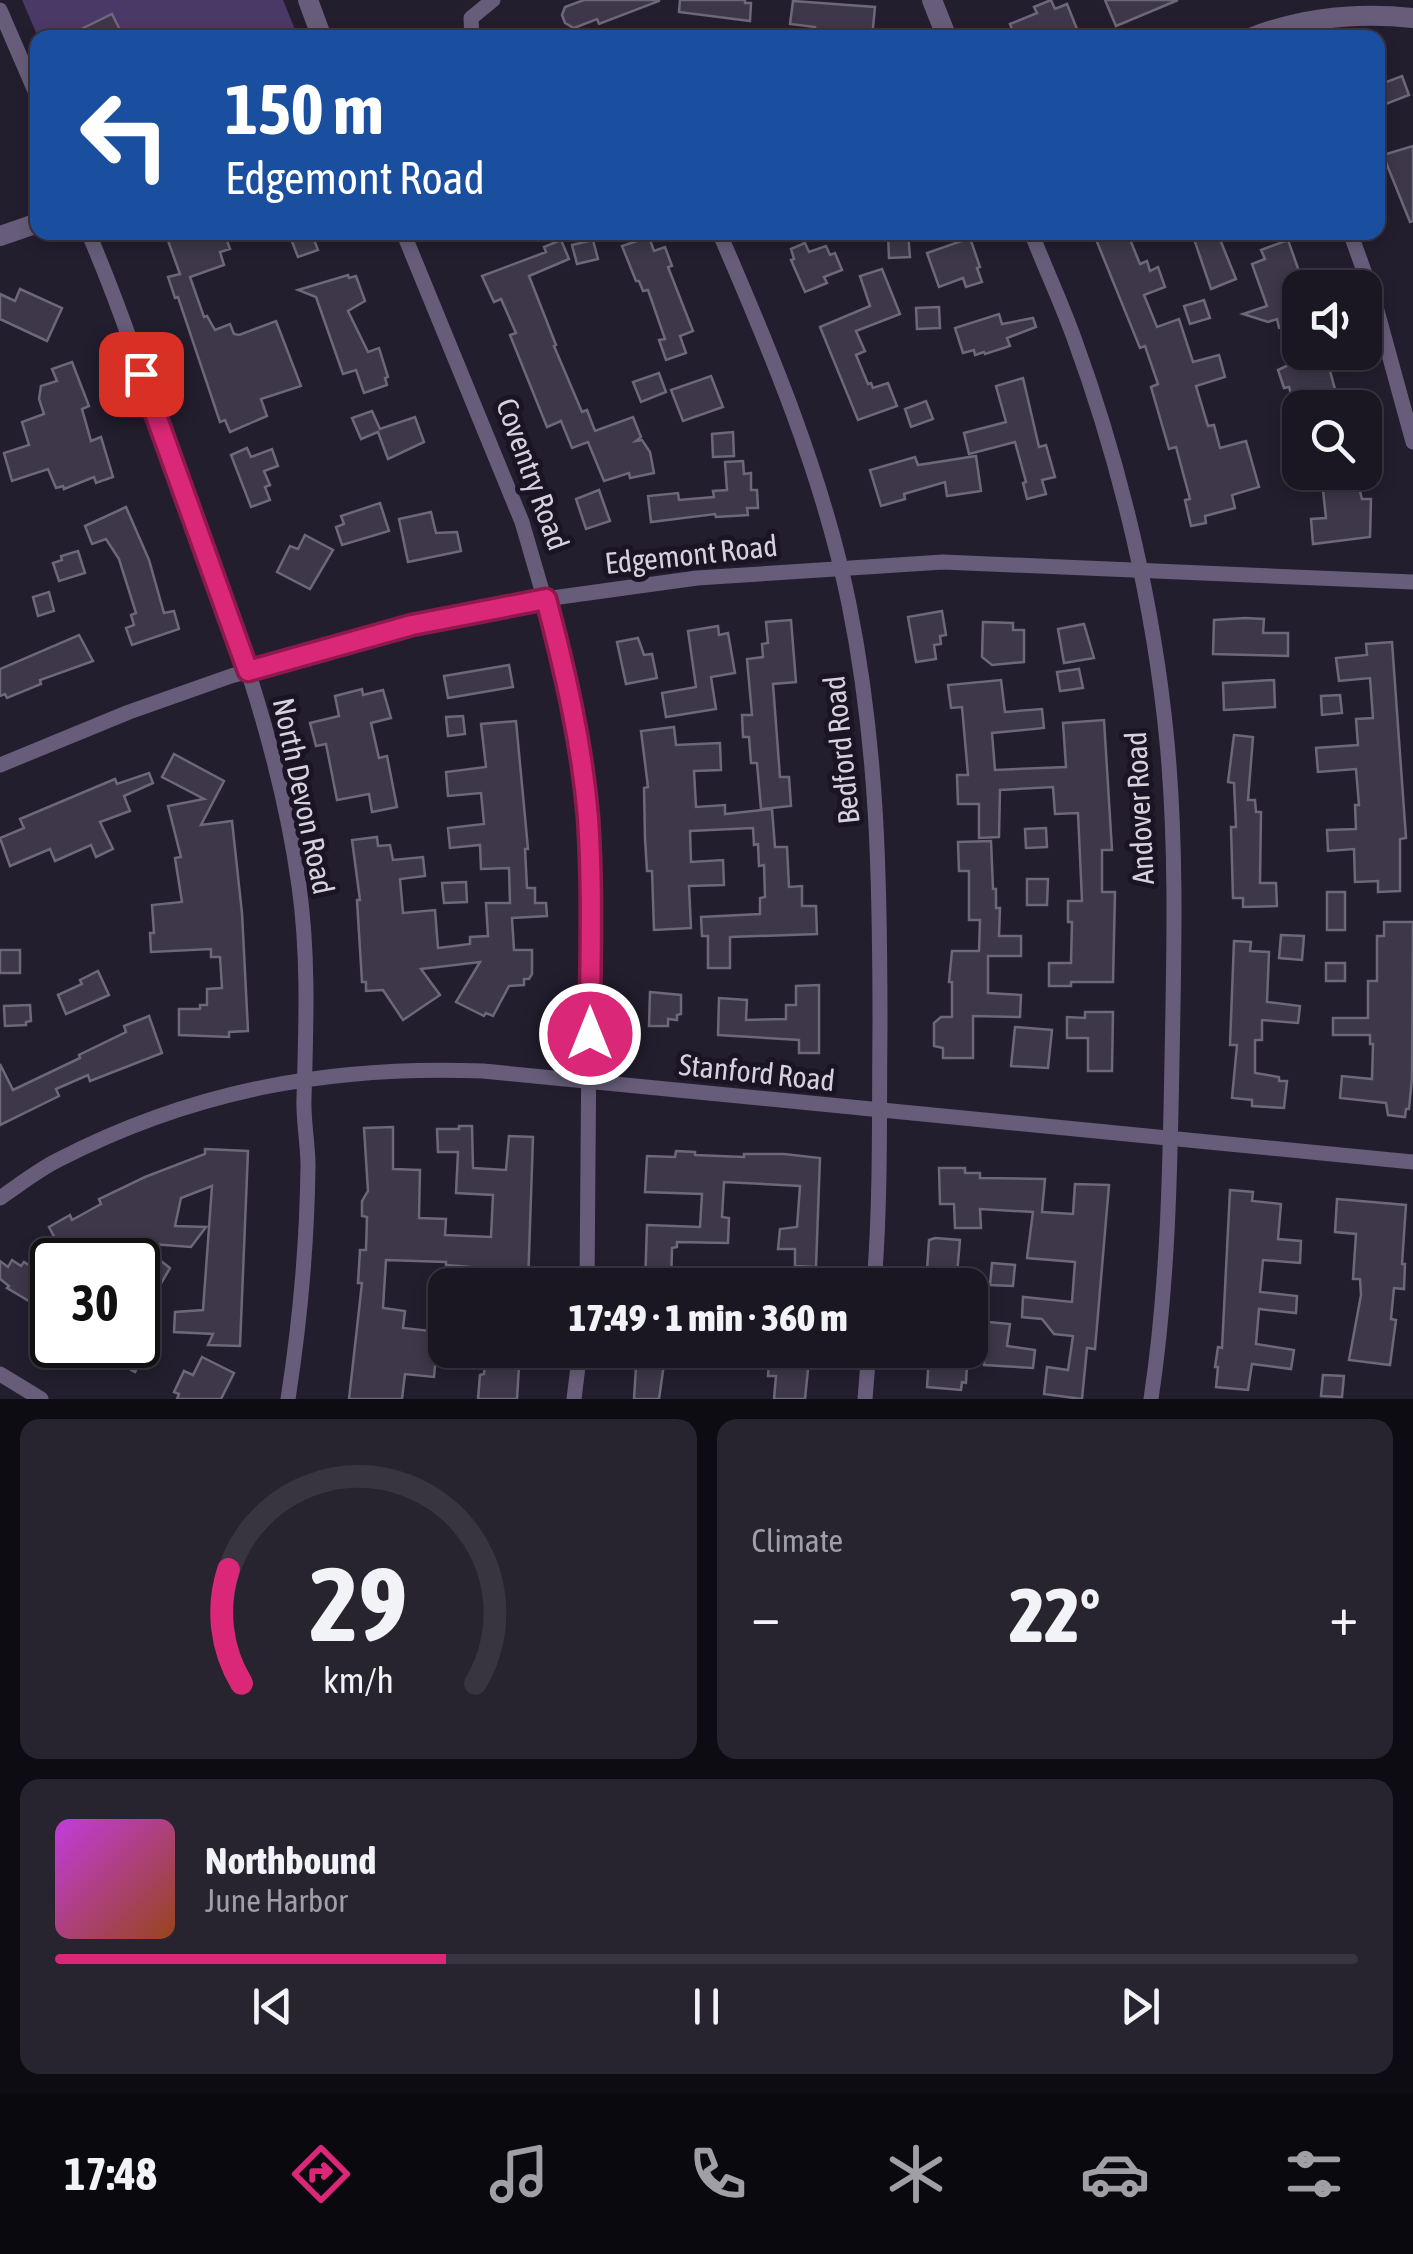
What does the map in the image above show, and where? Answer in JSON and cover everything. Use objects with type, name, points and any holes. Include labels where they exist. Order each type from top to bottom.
[{"type":"street","points":[[308,0],[319,30]]},
{"type":"street","points":[[472,30],[471,18],[492,0]]},
{"type":"street","points":[[932,0],[944,30]]},
{"type":"street","points":[[0,10],[30,79]]},
{"type":"street","points":[[1286,30],[1353,16],[1413,18]]},
{"type":"street","points":[[0,236],[30,225]]},
{"type":"street","name":"North Devon Road","points":[[91,240],[248,671],[272,753],[299,885],[305,942],[304,1100],[308,1165],[300,1317],[288,1399]]},
{"type":"street","name":"Coventry Road","points":[[405,240],[522,522],[561,656],[581,754],[588,821],[591,1083],[587,1268]]},
{"type":"street","name":"Bedford Road","points":[[722,240],[793,416],[840,567],[866,695],[877,805],[880,1112],[875,1268]]},
{"type":"street","name":"Andover Road","points":[[1035,240],[1108,445],[1138,568],[1158,671],[1171,800],[1175,936],[1171,1138],[1167,1252],[1151,1399]]},
{"type":"street","points":[[1353,240],[1373,296],[1413,442]]},
{"type":"street","name":"Edgemont Road","points":[[0,765],[129,712],[248,671],[412,625],[546,599],[697,578],[943,562],[1413,582]]},
{"type":"street","name":"Stanford Road","points":[[0,1198],[56,1161],[161,1115],[306,1079],[408,1068],[483,1071],[1413,1162]]},
{"type":"street","points":[[574,1399],[578,1368]]},
{"type":"street","points":[[865,1399],[868,1368]]},
{"type":"street","points":[[0,1374],[41,1399]]},
{"type":"shaded area","points":[[22,0],[283,0],[295,30],[35,30]]},
{"type":"building","points":[[584,0],[659,1],[599,24],[597,19],[574,28],[565,23],[565,7]]},
{"type":"building","points":[[680,0],[745,0],[751,3],[750,21],[679,12]]},
{"type":"building","points":[[1051,0],[1055,9],[1067,4],[1077,29],[1012,30],[1010,24],[1037,13],[1034,7]]},
{"type":"building","points":[[1105,0],[1178,0],[1116,26]]},
{"type":"building","points":[[793,1],[875,7],[873,30],[814,30],[815,27],[790,24]]},
{"type":"building","points":[[112,14],[120,30],[79,30]]},
{"type":"building","points":[[1402,76],[1409,95],[1385,104],[1385,82]]},
{"type":"building","points":[[1413,146],[1413,221],[1410,222],[1385,154]]},
{"type":"building","points":[[168,240],[227,240],[230,249],[220,252],[224,265],[190,277],[204,317],[215,330],[230,324],[234,334],[239,335],[276,321],[301,386],[261,399],[267,416],[230,432],[225,420],[220,422],[168,277],[180,274]]},
{"type":"building","points":[[291,240],[314,240],[318,250],[298,257]]},
{"type":"building","points":[[561,240],[569,259],[529,276],[554,346],[582,412],[587,410],[595,431],[633,417],[641,437],[636,441],[642,440],[650,452],[654,473],[630,478],[629,473],[604,481],[588,442],[572,448],[561,421],[547,427],[510,335],[516,333],[501,299],[494,302],[482,276],[546,252],[544,247]]},
{"type":"building","points":[[593,240],[598,259],[577,264],[572,245]]},
{"type":"building","points":[[650,240],[654,251],[665,247],[672,266],[668,267],[693,331],[680,336],[686,353],[666,360],[659,340],[665,339],[648,290],[643,291],[636,281],[622,246]]},
{"type":"building","points":[[888,240],[909,240],[910,257],[889,258]]},
{"type":"building","points":[[971,240],[982,282],[966,287],[963,278],[939,287],[927,253]]},
{"type":"building","points":[[1096,240],[1130,240],[1140,264],[1147,261],[1150,271],[1158,267],[1165,287],[1144,295],[1157,327],[1179,319],[1193,362],[1219,355],[1225,377],[1196,386],[1208,426],[1214,425],[1220,448],[1246,441],[1259,487],[1232,495],[1235,508],[1205,516],[1206,523],[1191,526],[1185,500],[1190,499],[1176,447],[1169,449],[1151,387],[1158,384],[1145,346],[1140,348]]},
{"type":"building","points":[[1194,240],[1220,240],[1236,279],[1211,289]]},
{"type":"building","points":[[1288,240],[1299,270],[1282,270],[1279,328],[1277,319],[1268,322],[1243,314],[1267,306],[1252,264],[1265,259],[1261,250]]},
{"type":"building","points":[[805,243],[809,252],[826,246],[830,255],[835,253],[842,270],[824,277],[827,283],[805,292],[791,260],[791,249]]},
{"type":"building","points":[[882,269],[900,314],[856,331],[865,351],[856,355],[868,384],[873,388],[888,383],[897,406],[858,420],[820,327],[870,306],[860,276]]},
{"type":"building","points":[[356,276],[365,301],[348,311],[368,352],[379,348],[388,377],[387,385],[364,393],[356,370],[343,374],[316,297],[298,290]]},
{"type":"building","points":[[20,289],[62,308],[47,341],[0,319],[0,294],[15,301]]},
{"type":"building","points":[[1204,300],[1210,318],[1190,324],[1184,306]]},
{"type":"building","points":[[939,307],[940,328],[917,329],[916,308]]},
{"type":"building","points":[[999,314],[1002,324],[1033,318],[1036,327],[1007,338],[1010,346],[985,354],[975,355],[974,350],[963,353],[955,328]]},
{"type":"building","points":[[72,362],[89,406],[82,409],[91,441],[101,437],[113,477],[96,483],[94,477],[64,489],[56,488],[48,469],[12,481],[4,453],[29,445],[22,422],[44,414],[39,399],[41,386],[57,381],[52,369]]},
{"type":"building","points":[[1278,370],[1330,370],[1335,390],[1284,388]]},
{"type":"building","points":[[659,373],[666,392],[641,402],[633,382]]},
{"type":"building","points":[[711,376],[723,407],[683,421],[671,390]]},
{"type":"building","points":[[1023,378],[1039,447],[1046,445],[1055,477],[1042,480],[1046,494],[1027,499],[1015,442],[969,454],[964,433],[1006,422],[996,386]]},
{"type":"building","points":[[926,401],[933,419],[911,427],[905,409]]},
{"type":"building","points":[[372,411],[380,429],[415,417],[424,442],[388,459],[378,432],[361,439],[352,418]]},
{"type":"building","points":[[733,432],[734,456],[713,457],[712,434]]},
{"type":"building","points":[[247,448],[251,457],[272,449],[278,466],[264,471],[270,485],[265,487],[270,500],[251,507],[231,455]]},
{"type":"building","points":[[976,456],[981,491],[947,496],[945,482],[904,494],[905,499],[881,506],[870,470],[915,457],[918,465]]},
{"type":"building","points":[[743,461],[744,474],[751,473],[751,490],[757,490],[758,508],[747,508],[748,515],[715,514],[651,522],[648,496],[678,493],[679,500],[714,497],[713,491],[727,490],[725,462]]},
{"type":"building","points":[[599,490],[610,521],[586,529],[576,499]]},
{"type":"building","points":[[1323,490],[1360,490],[1362,499],[1371,499],[1370,537],[1313,544],[1311,519],[1326,518]]},
{"type":"building","points":[[380,503],[389,531],[342,545],[336,527],[344,524],[341,516]]},
{"type":"building","points":[[126,507],[149,560],[164,613],[174,611],[179,629],[132,645],[126,628],[134,625],[131,615],[136,613],[119,559],[106,539],[92,544],[85,526]]},
{"type":"building","points":[[431,512],[436,533],[457,532],[461,551],[408,562],[399,519]]},
{"type":"building","points":[[305,535],[333,550],[310,589],[277,572],[290,546],[298,549]]},
{"type":"building","points":[[78,551],[85,573],[59,581],[53,563]]},
{"type":"building","points":[[49,592],[54,611],[38,616],[33,597]]},
{"type":"building","points":[[942,611],[946,635],[940,636],[941,644],[934,645],[936,659],[916,662],[908,617]]},
{"type":"building","points":[[1264,619],[1263,633],[1288,633],[1288,656],[1213,654],[1214,620]]},
{"type":"building","points":[[791,620],[796,682],[773,684],[780,777],[789,777],[791,806],[761,809],[757,763],[751,763],[749,737],[743,737],[742,715],[752,715],[747,659],[763,657],[762,644],[768,643],[766,622]]},
{"type":"building","points":[[983,622],[1013,623],[1013,630],[1024,630],[1024,662],[992,665],[982,657]]},
{"type":"building","points":[[1084,624],[1094,658],[1064,663],[1058,629]]},
{"type":"building","points":[[718,626],[719,635],[728,633],[735,673],[711,677],[716,709],[666,717],[662,693],[696,687],[688,631]]},
{"type":"building","points":[[79,635],[93,661],[40,680],[41,684],[7,698],[5,694],[0,696],[0,669]]},
{"type":"building","points":[[638,638],[644,655],[652,654],[657,678],[626,684],[617,642]]},
{"type":"building","points":[[1392,642],[1406,838],[1400,839],[1400,891],[1378,892],[1378,881],[1355,882],[1354,849],[1328,851],[1327,830],[1356,829],[1356,769],[1318,772],[1316,748],[1358,745],[1356,719],[1373,718],[1370,678],[1339,681],[1336,658],[1367,655],[1366,644]]},
{"type":"building","points":[[509,665],[513,687],[448,698],[444,676]]},
{"type":"building","points":[[1079,669],[1083,688],[1060,691],[1057,672]]},
{"type":"building","points":[[1001,680],[1005,712],[1042,709],[1044,728],[992,733],[995,770],[1066,767],[1063,723],[1104,720],[1112,850],[1102,850],[1102,892],[1115,892],[1113,982],[1049,986],[1049,963],[1071,963],[1068,901],[1082,901],[1078,813],[1055,814],[1053,787],[1000,790],[999,837],[979,838],[979,804],[958,804],[957,775],[968,775],[962,707],[951,708],[948,685]]},
{"type":"building","points":[[1274,680],[1275,707],[1224,710],[1223,683]]},
{"type":"building","points":[[362,689],[363,695],[383,690],[391,718],[371,723],[379,758],[387,756],[397,807],[372,812],[369,794],[337,800],[326,744],[316,746],[310,723],[339,716],[335,696]]},
{"type":"building","points":[[1340,695],[1342,713],[1322,715],[1321,696]]},
{"type":"building","points":[[463,716],[465,734],[448,736],[446,717]]},
{"type":"building","points":[[516,721],[528,849],[527,888],[535,888],[535,903],[546,903],[547,916],[512,918],[514,950],[532,950],[532,974],[524,979],[524,985],[509,986],[493,1016],[484,1016],[456,1002],[480,962],[421,969],[440,995],[403,1020],[383,990],[366,991],[366,982],[362,982],[360,900],[352,840],[377,837],[378,846],[390,845],[393,860],[423,857],[425,876],[400,879],[403,913],[435,910],[438,948],[470,944],[470,937],[488,936],[486,903],[510,903],[509,868],[481,869],[480,845],[450,848],[448,828],[484,824],[481,793],[448,796],[446,772],[486,767],[481,724]]},
{"type":"building","points":[[674,727],[676,745],[720,743],[721,770],[694,771],[696,807],[725,805],[725,814],[772,809],[775,847],[787,847],[789,887],[802,886],[802,906],[816,906],[817,934],[730,937],[730,968],[708,968],[708,936],[702,936],[701,917],[760,914],[760,898],[765,897],[764,865],[759,866],[753,828],[690,831],[691,862],[723,860],[724,885],[689,886],[691,928],[654,930],[652,871],[647,871],[645,838],[644,788],[648,787],[641,731]]},
{"type":"building","points":[[1234,735],[1253,737],[1248,800],[1255,800],[1256,812],[1261,812],[1260,883],[1276,883],[1277,906],[1243,907],[1243,898],[1233,898],[1231,827],[1236,827],[1234,783],[1228,782]]},
{"type":"building","points":[[174,754],[224,781],[201,825],[232,821],[248,1031],[229,1032],[229,1037],[179,1035],[179,1009],[200,1009],[200,1005],[207,1005],[207,989],[222,988],[220,957],[211,957],[211,949],[151,952],[152,905],[182,902],[175,858],[181,857],[168,806],[204,799],[162,777]]},
{"type":"building","points":[[149,773],[153,783],[124,796],[130,811],[100,822],[113,849],[96,857],[91,845],[55,861],[50,849],[10,866],[0,838],[24,828],[20,819],[115,779],[117,784]]},
{"type":"building","points":[[1046,828],[1047,847],[1026,848],[1025,829]]},
{"type":"building","points":[[991,841],[993,889],[996,908],[1000,908],[999,936],[1021,936],[1021,956],[988,956],[988,993],[1021,995],[1020,1017],[973,1016],[973,1058],[943,1058],[943,1048],[934,1046],[934,1023],[941,1017],[952,1017],[952,951],[979,951],[980,920],[969,920],[969,871],[959,871],[958,842]]},
{"type":"building","points":[[1027,879],[1048,879],[1047,905],[1027,905]]},
{"type":"building","points":[[466,882],[467,902],[444,903],[442,883]]},
{"type":"building","points":[[1327,892],[1345,892],[1345,930],[1327,930]]},
{"type":"building","points":[[1384,922],[1413,922],[1412,1078],[1405,1117],[1388,1115],[1386,1103],[1340,1098],[1342,1076],[1372,1079],[1373,1044],[1370,1035],[1333,1035],[1333,1018],[1368,1018],[1368,981],[1377,981],[1377,936],[1384,936]]},
{"type":"building","points":[[1281,935],[1304,936],[1302,960],[1279,958]]},
{"type":"building","points":[[1234,941],[1251,942],[1250,951],[1269,952],[1267,1002],[1300,1006],[1298,1023],[1262,1020],[1262,1040],[1255,1040],[1255,1073],[1287,1081],[1284,1108],[1252,1106],[1252,1100],[1232,1098],[1237,1045],[1230,1045]]},
{"type":"building","points":[[0,950],[20,950],[20,973],[0,973]]},
{"type":"building","points":[[1326,963],[1345,963],[1345,981],[1326,981]]},
{"type":"building","points":[[98,971],[109,995],[66,1014],[58,995]]},
{"type":"building","points":[[819,985],[819,1053],[799,1053],[799,1040],[718,1035],[719,998],[747,1000],[746,1020],[786,1019],[786,1005],[796,1005],[796,986]]},
{"type":"building","points":[[650,992],[681,995],[681,1014],[677,1020],[668,1019],[668,1026],[649,1026]]},
{"type":"building","points":[[30,1005],[31,1021],[5,1026],[4,1006]]},
{"type":"building","points":[[1085,1012],[1113,1012],[1112,1071],[1088,1071],[1088,1038],[1067,1038],[1067,1017],[1085,1018]]},
{"type":"building","points":[[149,1016],[162,1053],[90,1081],[88,1075],[56,1089],[59,1096],[0,1125],[0,1064],[13,1090],[80,1058],[79,1055],[126,1032],[124,1026]]},
{"type":"building","points":[[1015,1027],[1052,1030],[1048,1068],[1011,1066]]},
{"type":"building","points":[[472,1126],[473,1168],[506,1170],[509,1136],[533,1137],[529,1268],[386,1260],[383,1308],[405,1311],[403,1328],[428,1331],[428,1368],[435,1368],[434,1377],[405,1374],[402,1399],[349,1399],[362,1283],[358,1283],[360,1250],[366,1250],[367,1217],[362,1216],[362,1201],[368,1191],[364,1128],[393,1127],[393,1169],[420,1170],[419,1218],[446,1219],[445,1235],[491,1237],[493,1195],[456,1193],[458,1152],[438,1152],[437,1129]]},
{"type":"building","points":[[205,1149],[248,1151],[240,1346],[208,1345],[213,1334],[174,1332],[175,1312],[203,1310],[212,1186],[181,1198],[175,1226],[206,1227],[191,1247],[160,1245],[160,1238],[55,1238],[49,1227],[70,1215],[72,1220],[101,1204],[99,1199],[145,1177],[205,1154]]},
{"type":"building","points":[[676,1151],[695,1155],[784,1154],[820,1158],[816,1267],[795,1266],[795,1249],[778,1249],[780,1229],[797,1227],[800,1186],[724,1182],[722,1217],[729,1218],[728,1243],[677,1242],[677,1247],[672,1248],[671,1268],[646,1268],[647,1225],[700,1227],[702,1194],[645,1192],[647,1156],[675,1157]]},
{"type":"building","points":[[939,1168],[965,1168],[965,1173],[980,1173],[980,1178],[1045,1179],[1042,1212],[1073,1214],[1075,1184],[1109,1185],[1095,1349],[1087,1348],[1082,1399],[1044,1394],[1047,1367],[1068,1370],[1073,1336],[1054,1334],[1042,1319],[1022,1317],[1023,1297],[1072,1302],[1075,1262],[1027,1258],[1033,1212],[980,1209],[981,1228],[955,1228],[954,1204],[940,1204]]},
{"type":"building","points":[[1230,1190],[1253,1192],[1252,1201],[1281,1204],[1278,1239],[1301,1241],[1300,1263],[1263,1260],[1260,1292],[1297,1296],[1296,1313],[1259,1309],[1256,1344],[1294,1350],[1291,1369],[1252,1364],[1248,1390],[1216,1387],[1218,1347],[1222,1348]]},
{"type":"building","points":[[1337,1199],[1406,1205],[1404,1289],[1394,1288],[1391,1319],[1396,1320],[1390,1365],[1349,1360],[1361,1295],[1360,1279],[1353,1279],[1356,1234],[1335,1232]]},
{"type":"building","points":[[929,1240],[960,1240],[958,1268],[927,1268]]},
{"type":"building","points":[[12,1260],[30,1266],[30,1302],[0,1279],[0,1261],[8,1267]]},
{"type":"building","points":[[160,1260],[170,1268],[160,1285]]},
{"type":"building","points":[[992,1263],[1015,1265],[1013,1286],[990,1285]]},
{"type":"building","points":[[989,1322],[1010,1324],[1007,1346],[1035,1350],[1033,1368],[988,1365]]},
{"type":"building","points":[[202,1357],[234,1373],[221,1399],[177,1399],[179,1394],[174,1392],[184,1371],[193,1375]]},
{"type":"building","points":[[484,1368],[519,1368],[517,1399],[478,1399],[480,1375]]},
{"type":"building","points":[[636,1368],[663,1368],[659,1399],[634,1399]]},
{"type":"building","points":[[769,1368],[808,1368],[805,1399],[774,1399],[776,1376],[768,1376]]},
{"type":"building","points":[[928,1368],[967,1368],[966,1383],[962,1382],[961,1390],[927,1387]]},
{"type":"building","points":[[1323,1375],[1344,1376],[1342,1397],[1321,1396]]},
{"type":"route","points":[[141,374],[248,671],[412,625],[546,599],[581,754],[588,821],[590,1034]]}]
